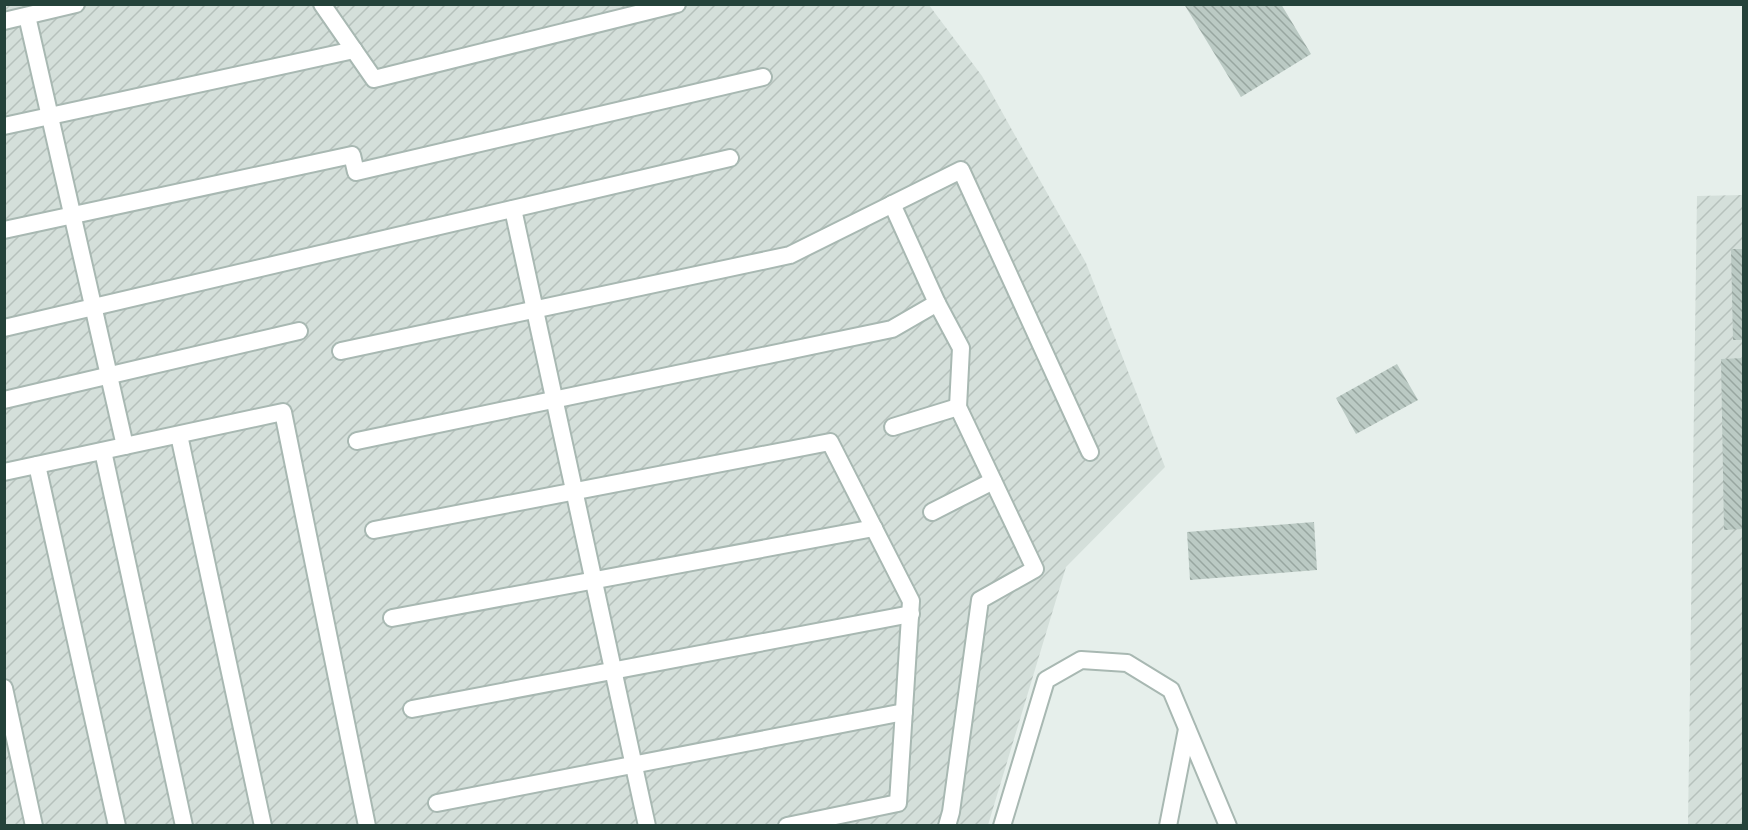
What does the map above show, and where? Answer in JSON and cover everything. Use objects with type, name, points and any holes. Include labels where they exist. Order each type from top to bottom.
[{"type":"lane","points":[[4,21],[75,4]]},
{"type":"lane","points":[[322,4],[374,79],[677,4]]},
{"type":"lane","points":[[27,16],[125,446]]},
{"type":"lane","points":[[4,126],[354,50]]},
{"type":"lane","points":[[4,230],[352,155],[356,171],[764,77]]},
{"type":"lane","points":[[4,328],[730,158]]},
{"type":"lane","points":[[340,351],[790,255],[961,170],[1090,452]]},
{"type":"lane","points":[[892,204],[937,303],[961,348],[958,407],[1035,568],[980,600],[951,812],[947,825]]},
{"type":"lane","points":[[513,209],[647,825]]},
{"type":"lane","points":[[357,441],[892,329],[937,303]]},
{"type":"lane","points":[[4,400],[299,331]]},
{"type":"lane","points":[[893,427],[958,407]]},
{"type":"lane","points":[[4,472],[283,412],[367,825]]},
{"type":"lane","points":[[179,435],[263,825]]},
{"type":"lane","points":[[374,530],[830,442],[911,602],[898,802],[787,825]]},
{"type":"lane","points":[[103,451],[184,825]]},
{"type":"lane","points":[[36,465],[117,825]]},
{"type":"lane","points":[[932,512],[993,481]]},
{"type":"lane","points":[[392,618],[874,528]]},
{"type":"lane","points":[[412,710],[911,614]]},
{"type":"lane","points":[[1002,825],[1046,680],[1081,660],[1127,663],[1171,690],[1228,825]]},
{"type":"lane","points":[[4,688],[34,825]]},
{"type":"lane","points":[[437,802],[904,712]]},
{"type":"lane","points":[[1168,825],[1187,729]]},
{"type":"shaded area","points":[[5,5],[929,5],[982,76],[1086,263],[1165,467],[1066,567],[988,825],[5,826]]},
{"type":"shaded area","points":[[1743,195],[1743,825],[1688,826],[1697,196]]},
{"type":"building","points":[[1184,4],[1281,4],[1311,54],[1241,97]]},
{"type":"building","points":[[1731,249],[1744,249],[1744,340],[1733,340]]},
{"type":"building","points":[[1744,358],[1744,529],[1724,530],[1721,359]]},
{"type":"building","points":[[1397,364],[1418,400],[1356,434],[1336,398]]},
{"type":"building","points":[[1314,522],[1317,570],[1190,580],[1187,532]]}]
